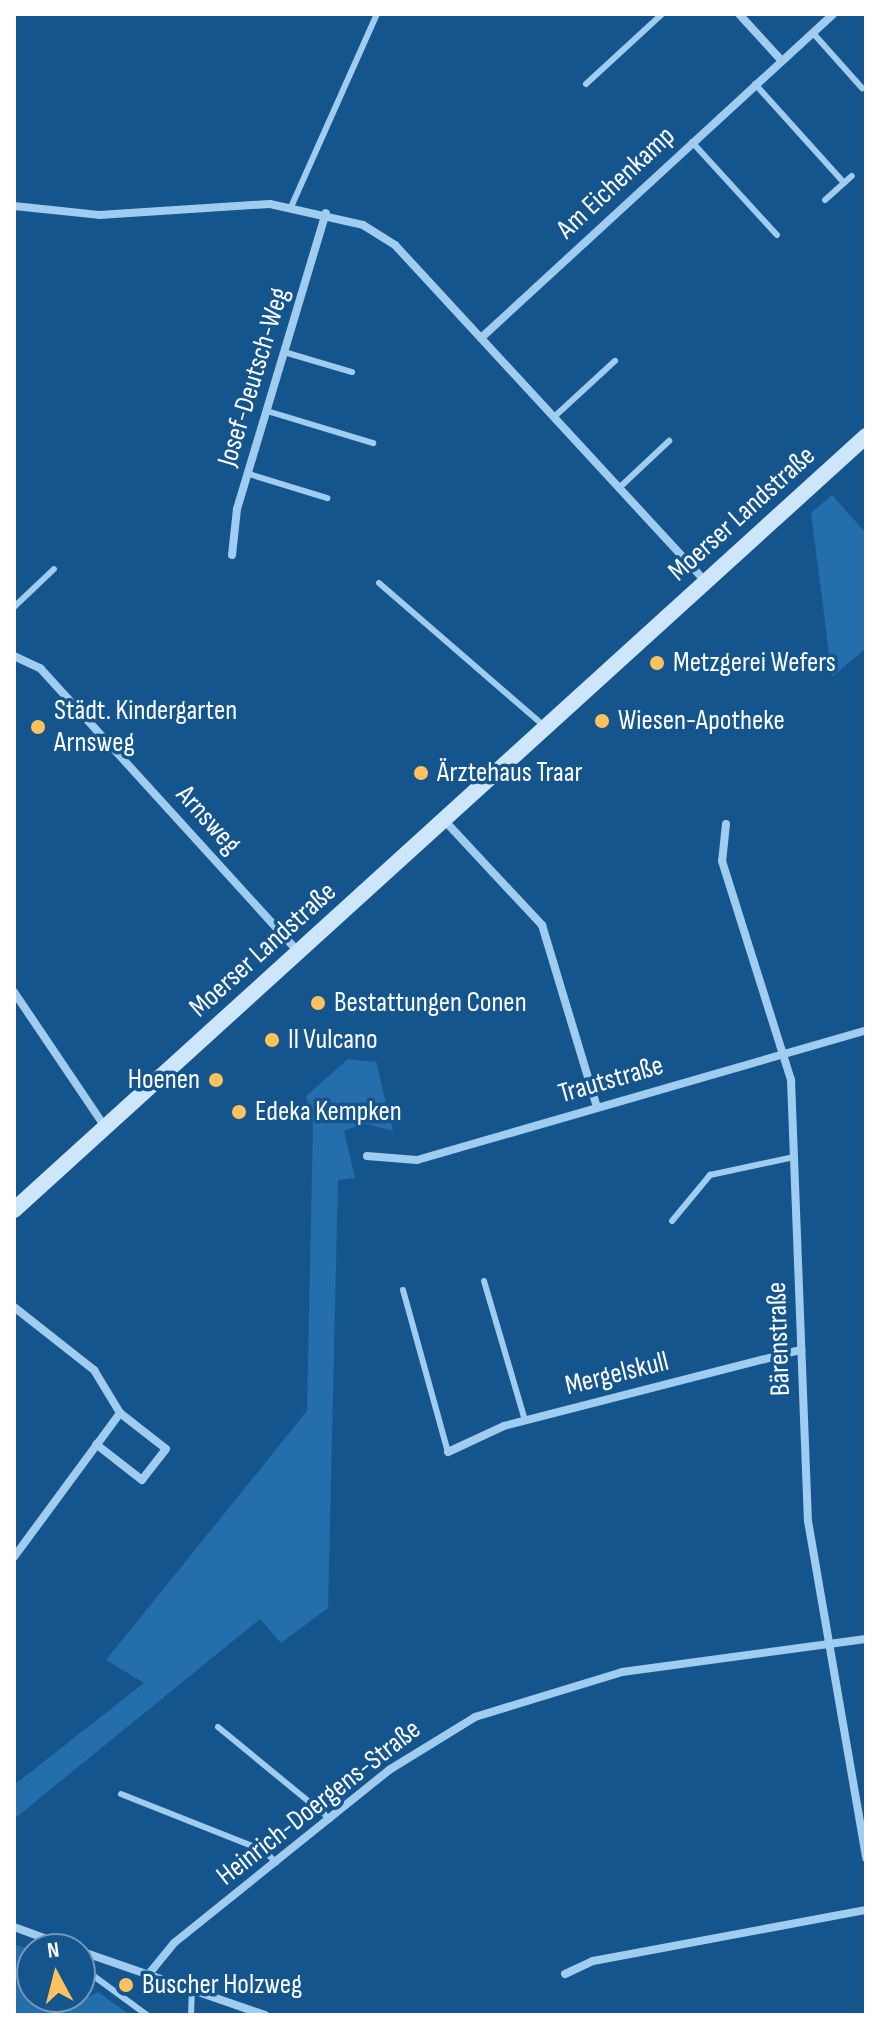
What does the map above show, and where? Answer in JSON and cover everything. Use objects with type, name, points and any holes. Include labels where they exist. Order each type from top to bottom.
[{"type":"main road","name":"Moerser Landstraße","points":[[14,1210],[866,436]]},
{"type":"street","points":[[739,14],[781,60]]},
{"type":"street","name":"Am Eichenkamp","points":[[481,338],[833,14]]},
{"type":"street","points":[[14,206],[99,215],[291,207],[326,213],[395,245],[706,582]]},
{"type":"street","name":"Josef-Deutsch-Weg","points":[[232,555],[249,474],[326,213]]},
{"type":"street","name":"Arnsweg","points":[[14,656],[40,668],[298,952]]},
{"type":"street","points":[[444,820],[542,925],[597,1107]]},
{"type":"street","name":"Bärenstraße","points":[[726,824],[722,861],[791,1080],[808,1521],[866,1858]]},
{"type":"street","points":[[14,992],[105,1128]]},
{"type":"street","name":"Trautstraße","points":[[367,1156],[417,1160],[866,1030]]},
{"type":"street","points":[[14,1307],[94,1370],[120,1413],[166,1449],[142,1480],[96,1444]]},
{"type":"street","name":"Mergelskull","points":[[448,1452],[525,1420],[801,1350]]},
{"type":"street","points":[[14,1557],[120,1413]]},
{"type":"street","name":"Heinrich-Doergens-Straße","points":[[148,1975],[174,1943],[434,1740],[522,1697],[622,1672],[866,1639]]},
{"type":"street","points":[[565,1974],[593,1961],[866,1910]]},
{"type":"street","points":[[96,1957],[265,2015]]},
{"type":"lane","points":[[291,207],[377,14]]},
{"type":"lane","points":[[586,84],[662,14]]},
{"type":"lane","points":[[813,33],[862,88]]},
{"type":"lane","points":[[755,84],[844,183]]},
{"type":"lane","points":[[692,142],[777,235]]},
{"type":"lane","points":[[825,200],[852,176]]},
{"type":"lane","points":[[284,352],[352,372]]},
{"type":"lane","points":[[554,417],[615,361]]},
{"type":"lane","points":[[267,411],[373,443]]},
{"type":"lane","points":[[619,488],[669,441]]},
{"type":"lane","points":[[249,474],[327,498]]},
{"type":"lane","points":[[14,607],[54,569]]},
{"type":"lane","points":[[379,583],[546,727]]},
{"type":"lane","points":[[672,1221],[710,1175],[794,1157]]},
{"type":"lane","points":[[484,1281],[525,1420]]},
{"type":"lane","points":[[403,1290],[448,1452]]},
{"type":"lane","points":[[218,1727],[330,1819]]},
{"type":"lane","points":[[121,1794],[265,1851],[276,1863]]},
{"type":"lane","points":[[96,1978],[147,2015]]},
{"type":"lane","points":[[191,2015],[192,1990]]},
{"type":"shaded area","points":[[832,495],[866,533],[866,648],[832,677],[811,513]]},
{"type":"shaded area","points":[[348,1059],[376,1062],[393,1131],[364,1123],[344,1131],[355,1178],[338,1180],[328,1608],[281,1643],[260,1619],[14,1819],[14,1785],[144,1683],[106,1660],[307,1411],[313,1123],[306,1096]]},
{"type":"shaded area","points":[[14,1944],[16,2013],[96,2013],[98,1992],[130,2015],[14,2015]]},
{"type":"place","name":"Metzgerei Wefers","points":[[657,663]]},
{"type":"place","name":"Wiesen-Apotheke","points":[[602,721]]},
{"type":"place","name":"Städt. Kindergarten Arnsweg","points":[[38,727]]},
{"type":"place","name":"Ärztehaus Traar","points":[[421,773]]},
{"type":"place","name":"Bestattungen Conen","points":[[318,1003]]},
{"type":"place","name":"Il Vulcano","points":[[272,1040]]},
{"type":"place","name":"Hoenen","points":[[216,1080]]},
{"type":"place","name":"Edeka Kempken","points":[[239,1112]]},
{"type":"place","name":"Buscher Holzweg","points":[[126,1985]]}]
